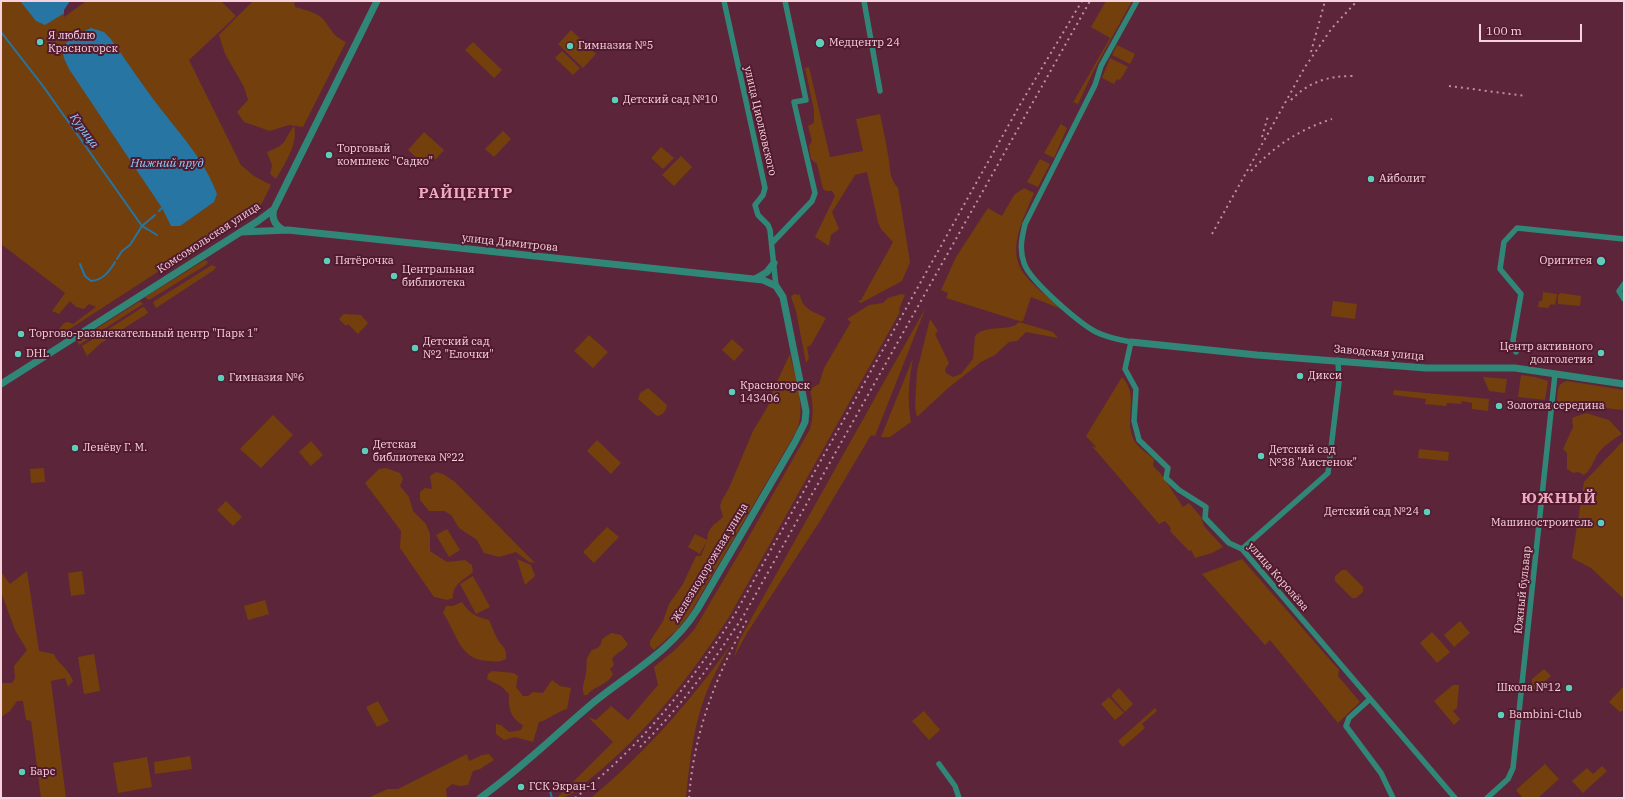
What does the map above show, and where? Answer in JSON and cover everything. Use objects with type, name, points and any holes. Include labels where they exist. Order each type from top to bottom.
[{"type":"street","name":"Комсомольская улица","points":[[1,384],[241,232],[274,209],[377,1]]},
{"type":"street","name":"улица Циолковского","points":[[724,1],[765,188],[763,195],[755,205],[755,210],[768,225],[772,243],[776,286]]},
{"type":"street","points":[[772,243],[812,201],[815,193],[794,102],[806,100],[785,1]]},
{"type":"street","points":[[864,1],[880,91]]},
{"type":"street","points":[[1131,342],[1098,333],[1077,318],[1030,275],[1024,263],[1021,246],[1025,224],[1040,192],[1095,85],[1101,66],[1137,1]]},
{"type":"street","points":[[274,209],[272,216],[274,222],[283,230]]},
{"type":"street","points":[[1516,352],[1513,340],[1521,294],[1500,269],[1504,242],[1517,228],[1624,239]]},
{"type":"street","name":"улица Димитрова","points":[[241,232],[283,230],[753,279],[768,281],[776,286]]},
{"type":"street","points":[[753,279],[767,272],[774,263]]},
{"type":"street","points":[[1624,284],[1619,291],[1624,299]]},
{"type":"street","name":"Железнодорожная улица","points":[[480,798],[524,765],[609,690],[680,634],[697,610],[795,442],[805,422],[806,411],[783,297],[776,286]]},
{"type":"street","name":"Заводская улица","points":[[1131,342],[1252,354],[1426,368],[1514,368],[1624,384]]},
{"type":"street","name":"улица Королёва","points":[[1131,342],[1125,369],[1136,389],[1134,421],[1139,440],[1168,468],[1166,478],[1179,490],[1206,507],[1205,518],[1229,543],[1242,549],[1455,798]]},
{"type":"street","points":[[1242,549],[1328,474],[1339,382],[1338,360]]},
{"type":"street","name":"Южный бульвар","points":[[1487,798],[1508,778],[1513,768],[1555,374]]},
{"type":"street","points":[[1370,699],[1349,718],[1346,726],[1381,773],[1393,798]]},
{"type":"street","points":[[939,764],[955,786],[959,798]]},
{"type":"shaded area","points":[[1,1],[221,1],[236,16],[189,60],[241,165],[254,176],[271,185],[261,205],[65,332],[59,329],[64,323],[68,322],[73,324],[96,307],[89,304],[84,309],[76,307],[70,301],[59,314],[52,311],[65,293],[1,244]]},
{"type":"shaded area","points":[[253,1],[294,1],[295,7],[321,17],[335,35],[346,42],[303,127],[289,125],[270,131],[244,122],[237,112],[248,100],[244,87],[225,54],[219,35]]},
{"type":"shaded area","points":[[1106,1],[1132,1],[1094,70],[1078,104],[1073,102],[1110,38],[1091,27]]},
{"type":"shaded area","points":[[571,30],[596,54],[583,68],[558,44]]},
{"type":"shaded area","points":[[473,42],[502,70],[494,78],[465,50]]},
{"type":"shaded area","points":[[1117,45],[1135,54],[1130,64],[1112,55]]},
{"type":"shaded area","points":[[562,51],[580,68],[573,75],[555,58]]},
{"type":"shaded area","points":[[1110,58],[1128,67],[1120,80],[1117,79],[1114,84],[1102,78]]},
{"type":"shaded area","points":[[809,67],[830,157],[863,151],[856,119],[880,114],[891,176],[898,188],[910,262],[902,281],[861,303],[858,301],[861,300],[893,242],[881,229],[878,222],[867,172],[855,175],[832,212],[839,229],[831,235],[829,246],[815,237],[835,196],[832,191],[826,191],[823,189],[817,164],[811,159],[809,146],[812,141],[808,126],[814,123],[814,110],[805,68]]},
{"type":"shaded area","points":[[1068,111],[1061,124],[1067,128],[1054,158],[1044,153]]},
{"type":"shaded area","points":[[294,126],[295,133],[293,147],[287,161],[276,179],[270,174],[272,165],[267,152],[282,144]]},
{"type":"shaded area","points":[[503,131],[511,139],[494,157],[485,149]]},
{"type":"shaded area","points":[[424,132],[444,150],[436,159],[419,160],[408,150]]},
{"type":"shaded area","points":[[661,147],[674,158],[663,169],[651,158]]},
{"type":"shaded area","points":[[681,156],[692,167],[674,186],[662,175]]},
{"type":"shaded area","points":[[1040,159],[1050,164],[1038,187],[1027,182]]},
{"type":"shaded area","points":[[1024,188],[1034,193],[1018,234],[1016,245],[1019,266],[1034,285],[1064,310],[1031,297],[1023,321],[1019,321],[946,298],[948,293],[941,290],[956,257],[988,208],[1002,216],[1014,195]]},
{"type":"shaded area","points":[[205,260],[208,262],[206,265],[149,300],[145,297]]},
{"type":"shaded area","points":[[212,265],[216,267],[214,270],[156,308],[153,302]]},
{"type":"shaded area","points":[[1543,292],[1557,294],[1555,305],[1551,304],[1548,308],[1538,307],[1539,301],[1542,301]]},
{"type":"shaded area","points":[[1561,293],[1581,296],[1580,306],[1558,304],[1558,295]]},
{"type":"shaded area","points":[[794,294],[800,295],[803,304],[809,310],[826,318],[811,345],[807,347],[809,358],[806,363],[796,311],[791,297]]},
{"type":"shaded area","points":[[902,294],[905,295],[899,309],[900,312],[729,617],[699,661],[666,704],[630,743],[575,792],[562,798],[557,798],[613,742],[588,717],[596,720],[611,706],[628,720],[658,685],[654,667],[676,649],[694,630],[810,429],[813,409],[810,389],[819,384],[824,368],[851,322],[847,319],[869,305],[883,303],[888,298]]},
{"type":"shaded area","points":[[140,301],[143,304],[79,345],[77,341]]},
{"type":"shaded area","points":[[1333,301],[1357,304],[1355,319],[1331,316]]},
{"type":"shaded area","points":[[143,307],[148,313],[101,343],[87,356],[82,346]]},
{"type":"shaded area","points":[[926,307],[875,436],[871,435],[820,521],[747,633],[734,657],[739,641],[751,619]]},
{"type":"shaded area","points":[[344,314],[361,315],[368,323],[358,334],[348,324],[346,326],[339,319]]},
{"type":"shaded area","points":[[930,319],[938,331],[935,334],[949,363],[945,369],[946,373],[953,377],[961,374],[973,359],[975,336],[980,332],[1010,327],[1019,322],[1053,332],[1058,338],[1026,332],[1017,341],[1009,342],[995,355],[981,362],[947,389],[917,417],[915,407],[917,371]]},
{"type":"shaded area","points":[[589,335],[608,352],[593,368],[574,351]]},
{"type":"shaded area","points":[[732,339],[744,350],[734,361],[722,350]]},
{"type":"shaded area","points":[[790,354],[800,403],[799,423],[796,432],[689,615],[677,630],[654,650],[650,646],[650,641],[663,621],[669,604],[683,584],[696,556],[701,556],[707,541],[700,554],[688,547],[695,534],[707,540],[710,529],[723,517],[720,506],[722,500],[729,488],[753,431],[768,406],[771,394]]},
{"type":"shaded area","points":[[913,358],[909,390],[911,422],[890,437],[881,437]]},
{"type":"shaded area","points":[[1521,375],[1548,381],[1545,400],[1518,397]]},
{"type":"shaded area","points":[[1122,377],[1130,392],[1130,425],[1131,434],[1135,442],[1141,449],[1154,459],[1153,466],[1161,474],[1183,507],[1189,503],[1201,517],[1204,526],[1223,547],[1212,553],[1195,558],[1191,550],[1189,551],[1170,531],[1171,528],[1165,521],[1159,524],[1092,446],[1097,448],[1086,436]]},
{"type":"shaded area","points":[[1483,377],[1507,379],[1505,393],[1489,391]]},
{"type":"shaded area","points":[[1567,381],[1624,390],[1624,410],[1559,403],[1557,400],[1559,388],[1561,384]]},
{"type":"shaded area","points":[[648,388],[667,405],[663,414],[657,416],[638,399],[640,393]]},
{"type":"shaded area","points":[[1394,390],[1489,399],[1488,411],[1472,409],[1472,403],[1462,401],[1461,404],[1447,403],[1446,406],[1425,404],[1426,399],[1393,395]]},
{"type":"shaded area","points":[[1586,413],[1609,420],[1622,434],[1602,449],[1584,475],[1578,472],[1573,473],[1567,469],[1567,453],[1563,449],[1573,427],[1572,418]]},
{"type":"shaded area","points":[[273,415],[293,435],[261,468],[240,449]]},
{"type":"shaded area","points":[[597,440],[621,463],[611,474],[587,451]]},
{"type":"shaded area","name":"Машиностроитель","points":[[1624,440],[1624,599],[1591,568],[1572,558],[1584,482]]},
{"type":"shaded area","points":[[311,441],[323,455],[311,466],[299,452]]},
{"type":"shaded area","points":[[1419,449],[1449,452],[1448,461],[1418,458]]},
{"type":"shaded area","points":[[44,468],[45,482],[31,483],[30,469]]},
{"type":"shaded area","points":[[386,468],[400,473],[403,479],[400,486],[409,497],[413,511],[426,524],[430,534],[430,551],[447,562],[465,560],[472,565],[473,572],[462,580],[454,589],[453,598],[447,600],[434,597],[400,548],[401,531],[365,483],[379,469]]},
{"type":"shaded area","points":[[436,472],[443,474],[455,482],[535,563],[529,562],[516,552],[499,557],[484,553],[477,540],[459,528],[451,515],[444,511],[429,511],[420,500],[420,492],[425,488],[432,489],[430,476]]},
{"type":"shaded area","points":[[226,501],[242,517],[233,526],[217,510]]},
{"type":"shaded area","points":[[607,527],[619,537],[594,563],[583,552]]},
{"type":"shaded area","points":[[447,529],[460,550],[449,557],[436,535]]},
{"type":"shaded area","points":[[517,559],[531,565],[535,576],[525,585]]},
{"type":"shaded area","points":[[1242,559],[1339,670],[1338,676],[1360,702],[1338,723],[1270,640],[1265,645],[1202,574]]},
{"type":"shaded area","points":[[1342,570],[1346,570],[1363,587],[1363,592],[1356,598],[1352,598],[1335,581],[1335,576]]},
{"type":"shaded area","points":[[27,571],[39,651],[54,654],[71,676],[73,681],[68,687],[65,678],[51,681],[66,798],[41,798],[31,721],[26,720],[23,701],[17,701],[10,711],[1,717],[1,683],[12,683],[15,678],[14,666],[27,650],[15,630],[1,592],[1,572],[10,584]]},
{"type":"shaded area","points":[[82,571],[85,594],[71,596],[68,573]]},
{"type":"shaded area","points":[[473,576],[490,607],[476,614],[460,584]]},
{"type":"shaded area","points":[[265,600],[269,614],[248,620],[244,606]]},
{"type":"shaded area","points":[[462,602],[473,614],[489,620],[496,636],[505,649],[506,659],[497,662],[488,661],[471,656],[465,651],[443,613],[446,606],[453,606]]},
{"type":"shaded area","points":[[1460,621],[1470,633],[1454,647],[1444,635]]},
{"type":"shaded area","points":[[1432,632],[1450,652],[1437,663],[1420,643]]},
{"type":"shaded area","points":[[611,633],[621,635],[628,644],[612,659],[614,665],[610,669],[613,674],[611,678],[593,689],[587,695],[584,695],[583,687],[588,656],[592,650],[599,646],[602,639]]},
{"type":"shaded area","points":[[732,643],[712,679],[700,712],[691,754],[686,798],[591,798],[649,744],[700,686]]},
{"type":"shaded area","points":[[94,654],[100,691],[84,694],[78,657]]},
{"type":"shaded area","points":[[1544,669],[1551,676],[1535,690],[1532,686],[1532,679]]},
{"type":"shaded area","points":[[492,671],[514,673],[518,676],[516,687],[523,696],[528,696],[533,692],[543,693],[552,680],[560,686],[571,688],[567,709],[539,722],[533,742],[515,737],[504,740],[496,734],[496,724],[501,725],[509,732],[521,730],[523,725],[515,719],[511,712],[509,694],[501,686],[487,679],[488,674]]},
{"type":"shaded area","points":[[1453,685],[1459,685],[1457,708],[1453,711],[1460,719],[1454,725],[1434,701]]},
{"type":"shaded area","points":[[1624,686],[1624,710],[1620,712],[1609,702]]},
{"type":"shaded area","points":[[1119,688],[1133,704],[1125,712],[1111,696]]},
{"type":"shaded area","points":[[1109,697],[1124,713],[1115,720],[1101,704]]},
{"type":"shaded area","points":[[378,701],[389,721],[377,727],[366,707]]},
{"type":"shaded area","points":[[1155,708],[1157,711],[1142,724],[1145,728],[1123,747],[1118,741]]},
{"type":"shaded area","points":[[924,711],[940,730],[929,740],[912,721]]},
{"type":"shaded area","points":[[467,754],[469,761],[482,755],[489,754],[494,760],[480,769],[473,771],[468,785],[460,786],[452,784],[446,789],[447,798],[368,798],[388,789],[398,789]]},
{"type":"shaded area","points":[[190,756],[192,769],[155,774],[154,762]]},
{"type":"shaded area","points":[[147,757],[152,787],[118,793],[113,763]]},
{"type":"shaded area","points":[[1545,764],[1559,779],[1538,798],[1523,798],[1516,790]]},
{"type":"shaded area","points":[[1602,766],[1607,771],[1583,793],[1572,781],[1587,768],[1593,774]]},
{"type":"water","points":[[20,1],[84,1],[45,25],[36,21]]},
{"type":"water","name":"Нижний пруд","points":[[91,28],[104,32],[110,38],[153,99],[192,149],[212,182],[217,194],[214,202],[180,226],[171,226],[162,208],[65,61],[63,48],[65,44],[72,38]]},
{"type":"pier","points":[[70,1],[85,2],[64,17],[64,10]]},
{"type":"waterway","name":"Курица","points":[[1,32],[43,86],[142,226],[157,235]]},
{"type":"waterway","points":[[159,211],[162,208]]},
{"type":"waterway","points":[[117,259],[122,251],[130,245],[142,226],[155,215]]},
{"type":"waterway","points":[[80,264],[85,276],[91,281],[99,279],[105,275],[115,262]]},
{"type":"waterway","name":"Курица","points":[[550,791],[552,798]]},
{"type":"railway","points":[[575,798],[599,778],[643,736],[682,690],[735,614],[1021,103],[1082,1]]},
{"type":"railway","points":[[640,747],[655,732],[696,684],[744,615],[1090,1]]},
{"type":"railway","points":[[1311,52],[1325,1]]},
{"type":"railway","points":[[1212,234],[1305,67],[1332,28],[1357,1]]},
{"type":"railway","points":[[1291,100],[1312,84],[1319,81],[1335,77],[1353,76]]},
{"type":"railway","points":[[1449,86],[1526,96]]},
{"type":"railway","points":[[1262,137],[1268,116]]},
{"type":"railway","points":[[1251,171],[1278,146],[1308,128],[1332,119]]},
{"type":"railway","points":[[689,798],[696,750],[708,705],[726,661],[748,618]]},
{"type":"place","name":"Я люблю Красногорск","points":[[40,42]]},
{"type":"place","name":"Медцентр 24","points":[[820,43]]},
{"type":"place","name":"Гимназия №5","points":[[570,46]]},
{"type":"place","name":"Детский сад №10","points":[[615,100]]},
{"type":"place","name":"Торговый комплекс \"Садко\"","points":[[329,155]]},
{"type":"place","name":"Айболит","points":[[1371,179]]},
{"type":"place","name":"Пятёрочка","points":[[327,261]]},
{"type":"place","name":"Оригитея","points":[[1601,261]]},
{"type":"place","name":"Центральная библиотека","points":[[394,276]]},
{"type":"place","name":"Торгово-развлекательный центр \"Парк 1\"","points":[[21,334]]},
{"type":"place","name":"Детский сад №2 \"Елочки\"","points":[[415,348]]},
{"type":"place","name":"Центр активного долголетия","points":[[1601,353]]},
{"type":"place","name":"DHL","points":[[18,354]]},
{"type":"place","name":"Дикси","points":[[1300,376]]},
{"type":"place","name":"Гимназия №6","points":[[221,378]]},
{"type":"place","name":"Красногорск 143406","points":[[732,392]]},
{"type":"place","name":"Золотая середина","points":[[1499,406]]},
{"type":"place","name":"Ленёву Г. М.","points":[[75,448]]},
{"type":"place","name":"Детская библиотека №22","points":[[365,451]]},
{"type":"place","name":"Детский сад №38 \"Аистенок\"","points":[[1261,456]]},
{"type":"place","name":"Детский сад №24","points":[[1427,512]]},
{"type":"place","name":"Машиностроитель","points":[[1601,523]]},
{"type":"place","name":"Школа №12","points":[[1569,688]]},
{"type":"place","name":"Bambini-Club","points":[[1501,715]]},
{"type":"place","name":"Барс","points":[[22,772]]},
{"type":"place","name":"ГСК Экран-1","points":[[521,787]]},
{"type":"district","name":"РАЙЦЕНТР","points":[[466,194]]},
{"type":"district","name":"ЮЖНЫЙ","points":[[1559,499]]}]
